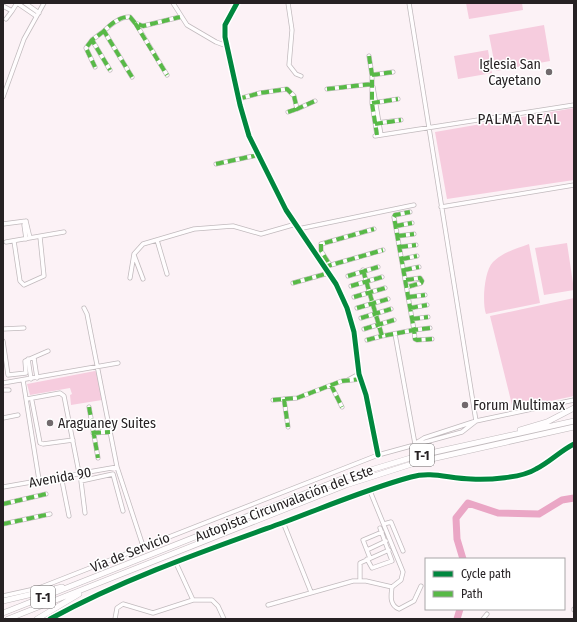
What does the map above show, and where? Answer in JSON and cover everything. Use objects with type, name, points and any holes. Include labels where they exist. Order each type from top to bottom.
[{"type":"highway","points":[[506,436],[548,422],[574,408]]},
{"type":"highway","name":"Autopista Circunvalación del Este","points":[[3,613],[344,478],[417,456],[574,421]]},
{"type":"highway","name":"Autopista Circunvalación del Este","points":[[8,619],[346,485],[418,462],[574,427]]},
{"type":"highway","points":[[3,602],[83,582]]},
{"type":"highway","points":[[37,619],[86,588]]},
{"type":"street","points":[[6,19],[17,3],[37,14]]},
{"type":"street","points":[[26,3],[37,14]]},
{"type":"street","points":[[3,97],[22,43],[44,3]]},
{"type":"street","points":[[173,3],[180,17],[189,27],[216,42],[227,46]]},
{"type":"street","points":[[237,3],[226,25],[227,46],[238,99],[249,136],[286,210],[336,284],[347,308],[354,332],[359,374],[366,395],[378,455]]},
{"type":"street","points":[[288,3],[292,30],[289,65],[296,74],[302,76]]},
{"type":"street","points":[[395,334],[415,444],[424,438],[453,430],[476,421],[409,3]]},
{"type":"street","points":[[3,6],[12,11]]},
{"type":"street","points":[[95,67],[86,48],[92,40],[122,18],[130,17],[167,75]]},
{"type":"street","points":[[135,23],[144,25],[180,17]]},
{"type":"street","points":[[142,34],[144,25]]},
{"type":"street","points":[[104,31],[132,77]]},
{"type":"street","points":[[92,40],[110,70]]},
{"type":"street","points":[[369,56],[377,135],[574,105]]},
{"type":"street","points":[[372,75],[393,72]]},
{"type":"street","points":[[327,89],[372,84]]},
{"type":"street","points":[[238,99],[287,88],[294,96],[297,109]]},
{"type":"street","points":[[373,102],[398,99]]},
{"type":"street","points":[[288,112],[315,101]]},
{"type":"street","points":[[376,123],[401,120]]},
{"type":"street","points":[[216,164],[258,155]]},
{"type":"street","points":[[441,207],[574,185]]},
{"type":"street","points":[[298,229],[414,205]]},
{"type":"street","points":[[410,212],[394,215],[410,308],[416,340],[432,338]]},
{"type":"street","points":[[3,224],[26,221],[28,238]]},
{"type":"street","points":[[396,226],[412,223]]},
{"type":"street","points":[[130,278],[134,254],[140,246],[157,240],[194,229],[233,226],[261,234],[296,224]]},
{"type":"street","points":[[330,265],[322,251],[321,244],[374,229]]},
{"type":"street","points":[[6,242],[64,232]]},
{"type":"street","points":[[398,236],[414,234]]},
{"type":"street","points":[[14,241],[20,281],[21,284],[27,285],[44,276],[40,237]]},
{"type":"street","points":[[157,240],[167,274]]},
{"type":"street","points":[[400,248],[416,245]]},
{"type":"street","points":[[324,267],[383,250]]},
{"type":"street","points":[[134,254],[143,279]]},
{"type":"street","points":[[402,259],[417,256]]},
{"type":"street","points":[[348,276],[363,270],[378,267]]},
{"type":"street","points":[[404,270],[419,267]]},
{"type":"street","points":[[363,270],[382,336]]},
{"type":"street","points":[[293,283],[329,273]]},
{"type":"street","points":[[351,286],[382,277]]},
{"type":"street","points":[[406,280],[420,278],[422,281],[421,283],[407,287]]},
{"type":"street","points":[[354,297],[385,288]]},
{"type":"street","points":[[409,297],[425,295]]},
{"type":"street","points":[[358,308],[388,299]]},
{"type":"street","points":[[410,308],[427,305]]},
{"type":"street","points":[[84,308],[88,314],[117,467],[143,546]]},
{"type":"street","points":[[361,318],[391,309]]},
{"type":"street","points":[[412,319],[428,317]]},
{"type":"street","points":[[364,329],[394,320]]},
{"type":"street","points":[[3,330],[24,328]]},
{"type":"street","points":[[367,340],[430,328]]},
{"type":"street","points":[[3,341],[8,375],[26,373],[25,361],[48,351]]},
{"type":"street","points":[[34,358],[37,378]]},
{"type":"street","points":[[28,359],[31,379]]},
{"type":"street","points":[[3,383],[118,363]]},
{"type":"street","points":[[348,380],[359,374]]},
{"type":"street","points":[[273,400],[304,396],[331,385],[348,380],[361,379]]},
{"type":"street","points":[[23,380],[39,480]]},
{"type":"street","points":[[331,385],[342,407]]},
{"type":"street","points":[[3,390],[9,390]]},
{"type":"street","points":[[26,399],[62,394],[79,473]]},
{"type":"street","points":[[284,399],[288,427]]},
{"type":"street","name":"Vía de Servicio","points":[[3,596],[39,588],[378,455],[415,444],[424,444],[462,432],[476,421],[574,400]]},
{"type":"street","points":[[32,402],[40,443],[43,444],[73,440]]},
{"type":"street","points":[[89,407],[98,458]]},
{"type":"street","points":[[3,418],[18,415]]},
{"type":"street","points":[[93,433],[110,430]]},
{"type":"street","points":[[452,435],[453,430]]},
{"type":"street","points":[[50,619],[74,606],[176,563],[283,522],[413,476],[440,475],[471,479],[523,475],[536,470],[560,452],[574,444]]},
{"type":"street","name":"Avenida 90","points":[[3,487],[117,467]]},
{"type":"street","points":[[85,513],[81,481],[113,474],[123,511]]},
{"type":"street","points":[[61,476],[69,516]]},
{"type":"street","points":[[114,478],[120,476]]},
{"type":"street","points":[[370,491],[403,572],[401,580],[392,587],[390,599],[393,605],[399,609],[414,601],[421,586]]},
{"type":"street","points":[[3,504],[46,494]]},
{"type":"street","points":[[3,524],[50,514]]},
{"type":"street","points":[[283,522],[311,592]]},
{"type":"street","points":[[384,524],[391,522],[403,551]]},
{"type":"street","points":[[381,530],[386,541],[392,559],[391,562],[372,568],[363,540],[381,530]]},
{"type":"street","points":[[367,550],[386,541]]},
{"type":"street","points":[[360,581],[360,564],[368,558],[389,550]]},
{"type":"street","points":[[176,563],[193,600]]},
{"type":"street","points":[[268,605],[342,583],[360,581],[392,587]]},
{"type":"street","points":[[115,619],[117,608],[123,604],[153,613],[193,600],[212,600],[218,606],[224,619]]},
{"type":"street","points":[[483,619],[487,614]]},
{"type":"shaded area","points":[[466,3],[522,3],[523,10],[469,19]]},
{"type":"shaded area","points":[[544,25],[550,61],[496,71],[489,35]]},
{"type":"shaded area","points":[[488,50],[492,73],[458,79],[454,56]]},
{"type":"shaded area","points":[[574,108],[574,180],[447,199],[435,132]]},
{"type":"shaded area","points":[[567,243],[574,290],[544,295],[535,248]]},
{"type":"shaded area","points":[[529,244],[540,303],[486,314],[484,302],[485,287],[490,266],[501,256]]},
{"type":"shaded area","points":[[574,298],[574,396],[513,409],[490,316]]},
{"type":"shaded area","points":[[95,371],[98,373],[102,400],[71,405],[70,395],[72,394],[70,388],[30,395],[27,384]]},
{"type":"waterway","points":[[463,558],[457,539],[456,518],[468,503],[498,513],[539,514],[562,500],[574,498]]},
{"type":"waterway","points":[[457,619],[460,610]]},
{"type":"marked path","points":[[132,77],[104,31],[116,21],[126,17],[130,17],[135,23],[143,26],[180,17]]},
{"type":"marked path","points":[[135,23],[167,75]]},
{"type":"marked path","points":[[104,31],[92,40],[110,70]]},
{"type":"marked path","points":[[92,40],[86,48],[95,67]]},
{"type":"marked path","points":[[369,56],[372,75],[372,103],[377,135]]},
{"type":"marked path","points":[[372,75],[393,72]]},
{"type":"marked path","points":[[327,89],[372,84]]},
{"type":"marked path","points":[[238,99],[260,93],[287,89],[294,96],[297,109],[315,101]]},
{"type":"marked path","points":[[372,103],[398,99]]},
{"type":"marked path","points":[[288,112],[297,109]]},
{"type":"marked path","points":[[375,124],[401,120]]},
{"type":"marked path","points":[[216,164],[258,155]]},
{"type":"marked path","points":[[363,270],[382,336],[414,330],[394,217],[395,215],[410,212]]},
{"type":"marked path","points":[[396,226],[412,223]]},
{"type":"marked path","points":[[328,262],[321,251],[321,244],[374,229]]},
{"type":"marked path","points":[[398,236],[414,234]]},
{"type":"marked path","points":[[400,247],[416,245]]},
{"type":"marked path","points":[[324,267],[383,250]]},
{"type":"marked path","points":[[402,259],[417,256]]},
{"type":"marked path","points":[[348,276],[378,267]]},
{"type":"marked path","points":[[404,270],[419,267]]},
{"type":"marked path","points":[[293,283],[329,273]]},
{"type":"marked path","points":[[351,286],[382,277]]},
{"type":"marked path","points":[[406,280],[420,278],[422,281],[421,283],[407,287]]},
{"type":"marked path","points":[[354,297],[385,288]]},
{"type":"marked path","points":[[409,297],[425,295]]},
{"type":"marked path","points":[[357,308],[388,299]]},
{"type":"marked path","points":[[410,308],[427,305]]},
{"type":"marked path","points":[[361,318],[391,309]]},
{"type":"marked path","points":[[412,319],[428,317]]},
{"type":"marked path","points":[[364,329],[394,320]]},
{"type":"marked path","points":[[430,328],[414,330],[415,339],[432,339]]},
{"type":"marked path","points":[[367,340],[382,336]]},
{"type":"marked path","points":[[273,400],[297,398],[342,381],[361,379]]},
{"type":"marked path","points":[[331,385],[342,407]]},
{"type":"marked path","points":[[284,399],[288,427]]},
{"type":"marked path","points":[[89,407],[98,458]]},
{"type":"marked path","points":[[93,433],[110,432]]},
{"type":"marked path","points":[[3,504],[46,494]]},
{"type":"marked path","points":[[3,524],[50,514]]},
{"type":"cycle path","points":[[237,3],[225,25],[225,37],[240,105],[249,136],[286,210],[336,284],[347,308],[354,332],[359,374],[366,395],[378,455]]},
{"type":"cycle path","points":[[50,619],[106,591],[164,566],[378,487],[419,475],[434,475],[463,479],[495,479],[514,476],[536,469],[574,444]]},
{"type":"place","name":"Iglesia San Cayetano","points":[[549,72]]},
{"type":"place","name":"Forum Multimax","points":[[465,405]]},
{"type":"place","name":"Araguaney Suites","points":[[50,423]]},
{"type":"district","name":"PALMA REAL","points":[[519,119]]}]
